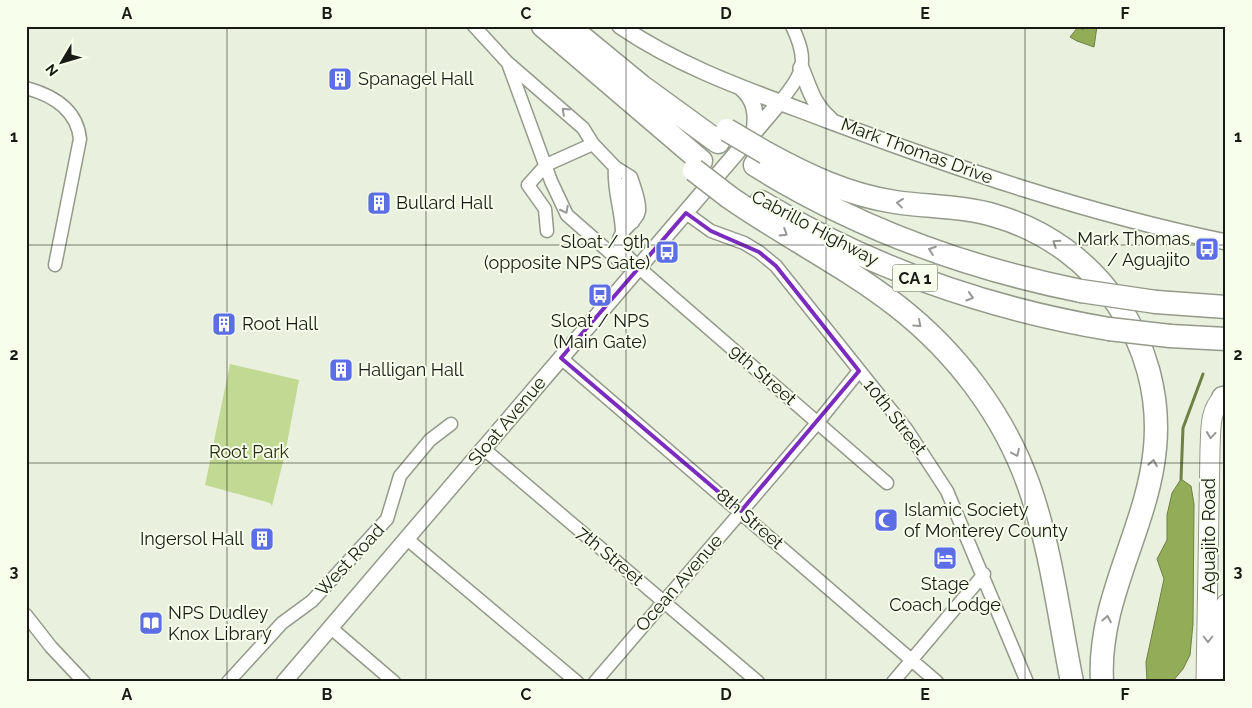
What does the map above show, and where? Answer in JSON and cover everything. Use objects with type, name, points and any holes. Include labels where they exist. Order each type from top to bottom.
[{"type":"highway","name":"Cabrillo Highway","points":[[543,26],[636,107],[698,166],[733,192],[823,236],[929,283],[1022,311],[1109,329],[1170,336],[1226,339]]},
{"type":"highway","points":[[568,26],[606,58],[761,159],[863,196],[984,213],[1028,227],[1075,257],[1105,286],[1135,333],[1148,369],[1155,402],[1156,436],[1149,481],[1107,621],[1103,680]]},
{"type":"highway","name":"Cabrillo Highway","points":[[761,159],[825,204],[915,244],[986,268],[1080,291],[1156,302],[1226,307]]},
{"type":"highway","points":[[733,192],[897,306],[942,346],[976,386],[1012,445],[1030,487],[1042,531],[1072,682]]},
{"type":"main road","name":"Aguajito Road","points":[[1219,682],[1220,614],[1210,449],[1213,411],[1225,394]]},
{"type":"main road","name":"Aguajito Road","points":[[1206,682],[1220,614],[1226,604]]},
{"type":"street","points":[[474,26],[507,62],[583,128],[593,144],[614,167],[630,177],[639,204],[639,213],[633,222],[622,231]]},
{"type":"street","name":"Mark Thomas Drive","points":[[620,26],[681,62],[780,102],[948,164],[1034,192],[1155,227],[1226,242]]},
{"type":"street","points":[[780,102],[798,79],[801,68],[801,45],[792,26]]},
{"type":"street","points":[[507,62],[517,83],[546,165],[567,215],[572,222],[623,264],[638,267]]},
{"type":"street","points":[[801,68],[814,101],[821,111],[833,122]]},
{"type":"street","points":[[737,85],[748,94],[754,104],[756,114],[754,132]]},
{"type":"street","points":[[26,88],[59,102],[71,115],[79,132],[80,139],[55,265]]},
{"type":"street","name":"Sloat Avenue","points":[[284,682],[780,102]]},
{"type":"street","points":[[547,231],[545,209],[528,185],[546,165],[593,144]]},
{"type":"street","points":[[614,167],[613,182],[622,210],[620,246],[638,267]]},
{"type":"street","name":"10th Street","points":[[686,213],[711,231],[744,243],[776,266],[930,462],[947,491],[984,574],[1027,682]]},
{"type":"street","name":"9th Street","points":[[638,267],[887,483]]},
{"type":"street","name":"8th Street","points":[[561,358],[741,511],[937,682]]},
{"type":"street","name":"Ocean Avenue","points":[[595,682],[818,422],[859,370]]},
{"type":"street","name":"West Road","points":[[228,682],[282,623],[312,601],[387,519],[400,476],[430,440],[451,424]]},
{"type":"street","name":"7th Street","points":[[484,449],[758,682]]},
{"type":"street","points":[[407,539],[577,682]]},
{"type":"street","points":[[893,682],[984,574]]},
{"type":"street","points":[[26,615],[51,647],[84,682]]},
{"type":"street","points":[[331,628],[394,682]]},
{"type":"highlighted area","points":[[686,213],[711,231],[759,252],[776,266],[859,371],[741,511],[561,358]]},
{"type":"green space","name":"Root Park","points":[[230,364],[299,380],[285,454],[272,506],[270,503],[205,485]]},
{"type":"shaded area","points":[[1086,26],[1097,26],[1094,47],[1070,37],[1078,27],[1083,30]]},
{"type":"shaded area","points":[[1181,479],[1191,486],[1194,504],[1193,624],[1190,655],[1183,669],[1172,682],[1147,682],[1146,662],[1164,579],[1157,559],[1167,540],[1167,515],[1172,493]]},
{"type":"waterway","points":[[1181,479],[1183,428],[1203,374]]},
{"type":"place","name":"Spanagel Hall","points":[[340,79]]},
{"type":"place","name":"Bullard Hall","points":[[379,203]]},
{"type":"place","name":"Mark Thomas / Aguajito","points":[[1207,249]]},
{"type":"place","name":"Sloat / 9th (opposite NPS Gate)","points":[[667,252]]},
{"type":"place","name":"Sloat / NPS (Main Gate)","points":[[600,295]]},
{"type":"place","name":"Root Hall","points":[[224,324]]},
{"type":"place","name":"Halligan Hall","points":[[341,370]]},
{"type":"place","name":"Islamic Society of Monterey County","points":[[886,520]]},
{"type":"place","name":"Ingersol Hall","points":[[262,539]]},
{"type":"place","name":"Stage Coach Lodge","points":[[945,558]]},
{"type":"place","name":"NPS Dudley Knox Library","points":[[151,623]]}]
